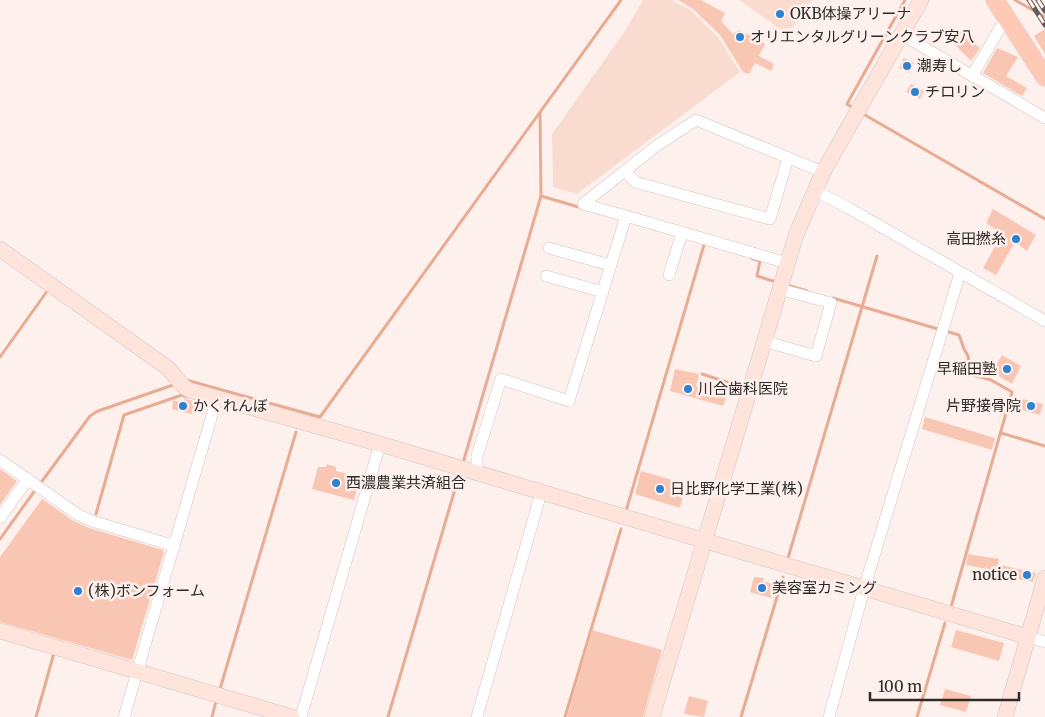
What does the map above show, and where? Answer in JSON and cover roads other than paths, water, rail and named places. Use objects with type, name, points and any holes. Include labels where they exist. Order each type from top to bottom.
[{"type":"main road","points":[[996,0],[1045,78]]},
{"type":"street","points":[[652,717],[796,235],[823,172],[921,0]]},
{"type":"street","points":[[972,76],[1007,16]]},
{"type":"street","points":[[901,34],[1045,118]]},
{"type":"street","points":[[787,263],[583,204],[655,147],[696,120],[823,172]]},
{"type":"street","points":[[625,171],[635,182],[770,219],[788,158]]},
{"type":"street","points":[[814,190],[1045,321]]},
{"type":"street","points":[[477,474],[477,456],[500,379],[569,401],[626,216]]},
{"type":"street","points":[[669,275],[682,232]]},
{"type":"street","points":[[549,248],[610,264]]},
{"type":"street","points":[[0,249],[168,368],[179,381],[217,398],[380,444],[1045,642]]},
{"type":"street","points":[[829,717],[864,589],[960,273]]},
{"type":"street","points":[[546,276],[603,292]]},
{"type":"street","points":[[764,341],[816,356],[831,304],[779,289]]},
{"type":"street","points":[[124,717],[217,398]]},
{"type":"street","points":[[301,717],[380,444]]},
{"type":"street","points":[[0,460],[77,514],[92,521],[175,546]]},
{"type":"street","points":[[0,518],[31,481]]},
{"type":"street","points":[[476,717],[541,493]]},
{"type":"street","points":[[1005,717],[1045,578]]},
{"type":"street","points":[[0,631],[292,717]]},
{"type":"waterway","points":[[186,380],[320,417],[621,0]]},
{"type":"waterway","points":[[853,108],[847,104],[905,0]]},
{"type":"waterway","points":[[1015,0],[1045,17]]},
{"type":"waterway","points":[[463,463],[541,196],[540,113]]},
{"type":"waterway","points":[[865,115],[1045,219]]},
{"type":"waterway","points":[[541,196],[582,208]]},
{"type":"waterway","points":[[626,511],[704,245]]},
{"type":"waterway","points":[[788,558],[877,256]]},
{"type":"waterway","points":[[751,258],[760,261],[757,276],[773,281]]},
{"type":"waterway","points":[[790,286],[807,291]]},
{"type":"waterway","points":[[0,357],[48,290]]},
{"type":"waterway","points":[[833,298],[938,329]]},
{"type":"waterway","points":[[949,332],[959,335],[968,356],[970,371],[973,375],[991,380],[1012,392],[951,607]]},
{"type":"waterway","points":[[702,374],[742,387]]},
{"type":"waterway","points":[[40,484],[90,416],[98,411],[176,384]]},
{"type":"waterway","points":[[96,514],[124,415],[182,395],[187,397]]},
{"type":"waterway","points":[[223,690],[220,689],[296,432]]},
{"type":"waterway","points":[[1001,433],[1045,446]]},
{"type":"waterway","points":[[388,717],[458,479]]},
{"type":"waterway","points":[[0,539],[36,489]]},
{"type":"waterway","points":[[565,717],[621,529]]},
{"type":"waterway","points":[[741,717],[783,577]]},
{"type":"waterway","points":[[917,717],[945,623]]},
{"type":"waterway","points":[[36,717],[54,653]]},
{"type":"waterway","points":[[212,717],[216,701]]},
{"type":"railway","points":[[1029,0],[1045,25]]},
{"type":"railway","points":[[1038,0],[1045,11]]},
{"type":"place","name":"OKB体操アリーナ","points":[[780,14]]},
{"type":"place","name":"オリエンタルグリーンクラブ安八","points":[[740,37]]},
{"type":"place","name":"潮寿し","points":[[907,66]]},
{"type":"place","name":"チロリン","points":[[915,92]]},
{"type":"place","name":"高田撚糸","points":[[1016,239]]},
{"type":"place","name":"早稲田塾","points":[[1007,369]]},
{"type":"place","name":"川合歯科医院","points":[[688,389]]},
{"type":"place","name":"かくれんぼ","points":[[183,406]]},
{"type":"place","name":"片野接骨院","points":[[1031,406]]},
{"type":"place","name":"西濃農業共済組合","points":[[336,483]]},
{"type":"place","name":"日比野化学工業(株)","points":[[660,489]]},
{"type":"place","name":"notice","points":[[1027,575]]},
{"type":"place","name":"美容室カミング","points":[[762,588]]},
{"type":"place","name":"(株)ボンフォーム","points":[[78,591]]}]
